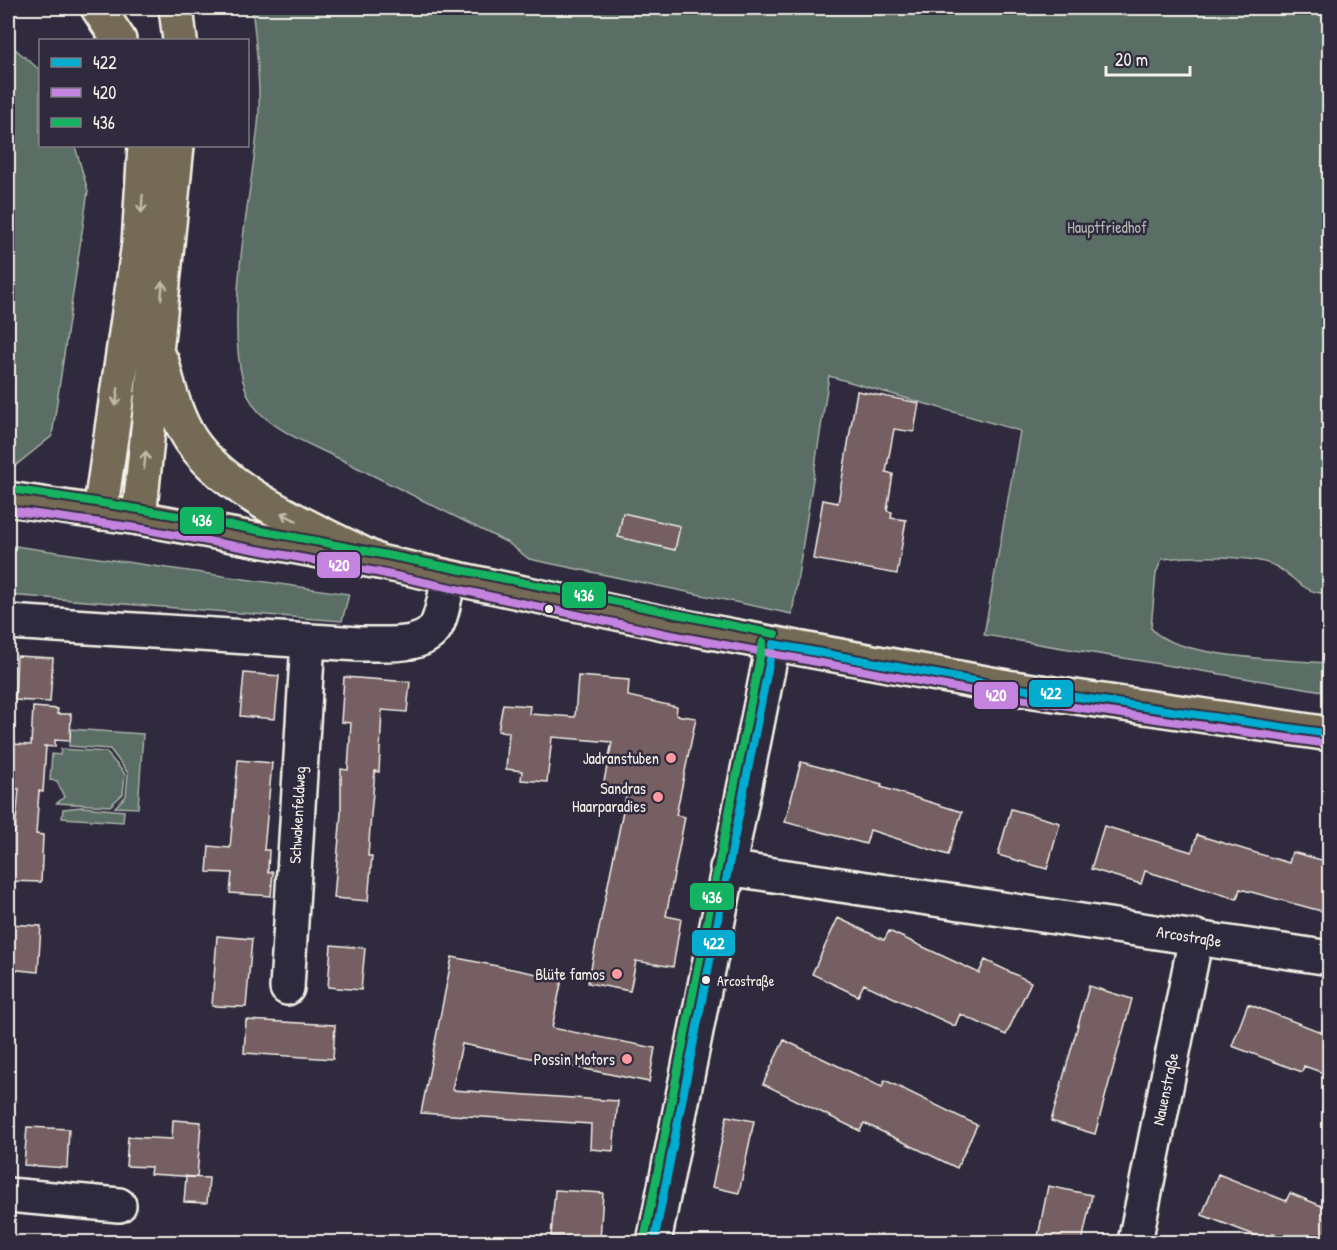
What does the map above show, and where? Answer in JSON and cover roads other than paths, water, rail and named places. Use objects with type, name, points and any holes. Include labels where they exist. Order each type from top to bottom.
[{"type":"main road","points":[[98,8],[118,39]]},
{"type":"main road","points":[[176,8],[180,39]]},
{"type":"main road","points":[[100,513],[140,243],[145,147]]},
{"type":"main road","points":[[139,518],[177,147]]},
{"type":"main road","points":[[158,348],[170,395],[186,433],[220,473],[265,505],[379,562]]},
{"type":"main road","points":[[8,499],[139,518],[379,562],[773,644],[1007,687],[1329,734]]},
{"type":"street","points":[[8,622],[359,644],[403,642],[422,639],[435,627],[449,578]]},
{"type":"street","name":"Schwakenfeldweg","points":[[287,988],[308,641]]},
{"type":"street","points":[[654,1242],[773,644]]},
{"type":"street","name":"Arcostraße","points":[[727,867],[1329,958]]},
{"type":"street","name":"Nauenstraße","points":[[1135,1242],[1196,937]]},
{"type":"street","points":[[8,1195],[119,1205]]},
{"type":"place","name":"Jadranstuben","points":[[671,758]]},
{"type":"place","name":"Sandras Haarparadies","points":[[658,797]]},
{"type":"place","name":"Blüte famos","points":[[617,974]]},
{"type":"place","name":"Arcostraße","points":[[706,980]]},
{"type":"place","name":"Possin Motors","points":[[627,1059]]},
{"type":"park label","name":"Hauptfriedhof","points":[[1107,227]]}]
